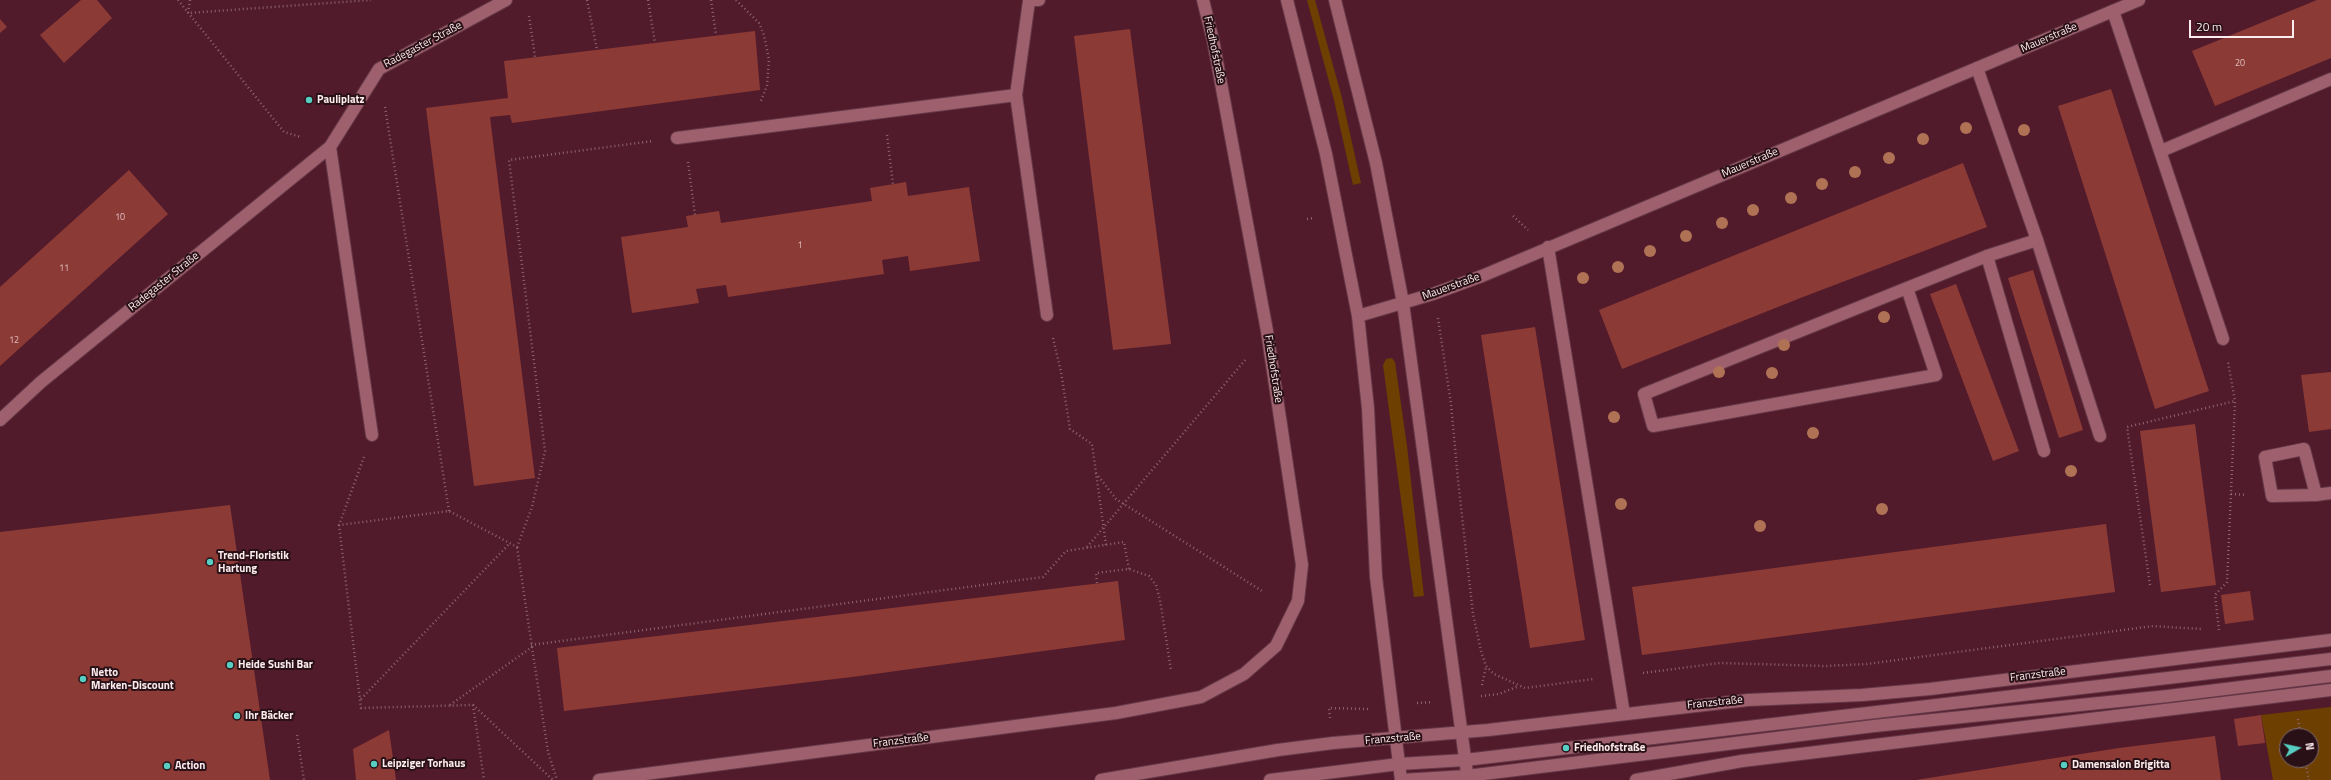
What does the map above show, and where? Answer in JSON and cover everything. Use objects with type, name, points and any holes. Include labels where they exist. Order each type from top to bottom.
[{"type":"street","name":"Radegaster Straße","points":[[0,420],[40,382],[330,147],[379,69],[506,0]]},
{"type":"street","points":[[1032,0],[1016,95],[1047,315]]},
{"type":"street","name":"Friedhofstraße","points":[[1201,697],[1244,674],[1276,646],[1298,601],[1302,565],[1267,331],[1213,40],[1203,0]]},
{"type":"street","points":[[1287,0],[1326,154],[1358,316],[1367,394],[1376,577],[1401,780],[1468,778],[1874,726],[2168,696],[2331,676]]},
{"type":"street","points":[[1335,0],[1376,163],[1403,303],[1468,778]]},
{"type":"street","name":"Mauerstraße","points":[[1358,316],[1433,294],[2139,0]]},
{"type":"street","points":[[2113,11],[2223,339]]},
{"type":"street","points":[[1978,68],[2037,240],[2100,436]]},
{"type":"street","points":[[2161,151],[2331,79]]},
{"type":"street","points":[[681,137],[1016,95]]},
{"type":"street","points":[[330,147],[372,435]]},
{"type":"street","points":[[1907,288],[1936,375],[1654,426],[1644,394],[1907,288],[1987,256],[2037,240]]},
{"type":"street","points":[[1548,247],[1624,714]]},
{"type":"street","points":[[1987,256],[2044,452]]},
{"type":"street","points":[[2316,495],[2304,449],[2265,456],[2272,496],[2316,495],[2331,493]]},
{"type":"street","name":"Franzstraße","points":[[1101,780],[1278,750],[1462,733],[1748,700],[1862,695],[1922,689],[2331,640]]},
{"type":"street","points":[[1270,780],[1399,764],[1465,760],[2331,659]]},
{"type":"street","points":[[1636,780],[1742,761],[2331,690]]},
{"type":"street","name":"Franzstraße","points":[[600,780],[1116,713],[1201,697]]},
{"type":"path","points":[[178,0],[284,132],[330,147]]},
{"type":"path","points":[[188,13],[190,0]]},
{"type":"path","points":[[188,13],[371,0]]},
{"type":"path","points":[[587,0],[597,50]]},
{"type":"path","points":[[648,0],[655,43]]},
{"type":"path","points":[[711,0],[716,35]]},
{"type":"path","points":[[736,0],[759,23],[764,36],[769,60],[767,86],[749,128]]},
{"type":"path","points":[[529,16],[535,57]]},
{"type":"path","points":[[379,69],[449,511]]},
{"type":"path","points":[[884,112],[893,184]]},
{"type":"path","points":[[557,780],[548,752],[517,547],[532,508],[545,451],[509,160],[681,137],[695,215]]},
{"type":"path","points":[[1433,294],[1447,368],[1472,606],[1481,651],[1486,666],[1494,674],[1519,686],[1538,688],[1720,663],[1825,666],[1867,664],[2153,626],[2204,630]]},
{"type":"path","points":[[1047,315],[1061,372],[1070,429],[1092,444],[1106,545]]},
{"type":"path","points":[[2219,633],[2216,595],[2227,582],[2235,402],[2223,339]]},
{"type":"path","points":[[1086,548],[1123,502],[1246,358]]},
{"type":"path","points":[[2150,585],[2127,427],[2235,402]]},
{"type":"path","points":[[372,435],[339,525],[362,708],[473,705],[552,780]]},
{"type":"path","points":[[1096,473],[1116,499],[1262,591]]},
{"type":"path","points":[[339,525],[449,511],[517,547]]},
{"type":"path","points":[[449,706],[531,646],[1043,577],[1066,551],[1124,542],[1129,569]]},
{"type":"path","points":[[361,700],[510,543]]},
{"type":"path","points":[[1097,583],[1096,573],[1129,569],[1148,576],[1156,585],[1162,612],[1171,670]]},
{"type":"path","points":[[2212,631],[2219,633],[2227,632]]},
{"type":"path","points":[[1329,708],[1357,710],[1457,699],[1499,694],[1519,686]]},
{"type":"path","points":[[473,705],[484,780]]},
{"type":"path","points":[[2298,717],[2300,728]]},
{"type":"path","points":[[297,735],[304,780]]},
{"type":"path","points":[[2307,768],[2309,780]]},
{"type":"shaded area","points":[[1307,0],[1315,0],[1342,98],[1361,183],[1353,185],[1334,100]]},
{"type":"shaded area","points":[[1392,358],[1395,362],[1407,446],[1424,596],[1414,597],[1383,365],[1386,359]]},
{"type":"shaded area","points":[[2331,707],[2331,780],[2273,780],[2261,715]]},
{"type":"building","points":[[81,0],[97,0],[112,18],[64,63],[40,35]]},
{"type":"building","points":[[2317,0],[2331,0],[2331,58],[2215,106],[2192,51]]},
{"type":"building","points":[[0,19],[7,27],[0,33]]},
{"type":"building","points":[[1130,29],[1171,344],[1113,350],[1074,36]]},
{"type":"building","points":[[755,31],[760,90],[512,123],[510,115],[490,117],[535,478],[474,486],[426,108],[508,98],[504,61]]},
{"type":"building","points":[[2111,89],[2209,391],[2155,409],[2058,106]]},
{"type":"building","points":[[1963,163],[1987,227],[1803,297],[1622,369],[1599,310]]},
{"type":"building","points":[[129,170],[168,214],[0,366],[0,287]]},
{"type":"building","points":[[906,182],[908,196],[969,187],[980,261],[910,271],[908,256],[882,260],[884,274],[728,297],[726,285],[696,289],[699,303],[632,313],[621,237],[688,227],[686,216],[719,211],[721,223],[872,201],[870,188]]},
{"type":"building","points":[[2033,270],[2083,430],[2059,438],[2008,278]]},
{"type":"building","points":[[1956,284],[2019,451],[1993,461],[1930,294]]},
{"type":"building","points":[[1535,327],[1585,640],[1530,648],[1481,335]]},
{"type":"building","points":[[2331,372],[2331,429],[2309,432],[2301,375]]},
{"type":"building","points":[[2195,424],[2216,585],[2161,592],[2140,431]]},
{"type":"building","points":[[230,505],[270,780],[0,780],[0,532]]},
{"type":"building","points":[[2106,524],[2115,592],[1642,655],[1632,587]]},
{"type":"building","points":[[1118,581],[1125,640],[852,677],[564,711],[557,648]]},
{"type":"building","points":[[2250,591],[2254,620],[2225,624],[2221,595]]},
{"type":"building","points":[[2261,715],[2265,743],[2238,746],[2234,719]]},
{"type":"building","name":"Leipziger Torhaus","points":[[389,730],[396,780],[356,780],[353,749]]},
{"type":"building","points":[[2215,736],[2221,780],[1916,780],[2119,748]]},
{"type":"place","name":"Pauliplatz","points":[[309,100]]},
{"type":"place","name":"Trend-Floristik Hartung","points":[[210,562]]},
{"type":"place","name":"Heide Sushi Bar","points":[[230,665]]},
{"type":"place","name":"Netto Marken-Discount","points":[[83,679]]},
{"type":"place","name":"Ihr Bäcker","points":[[237,716]]},
{"type":"place","name":"Friedhofstraße","points":[[1566,748]]},
{"type":"place","name":"Leipziger Torhaus","points":[[374,764]]},
{"type":"place","name":"Damensalon Brigitta","points":[[2064,765]]},
{"type":"place","name":"Action","points":[[167,766]]}]
